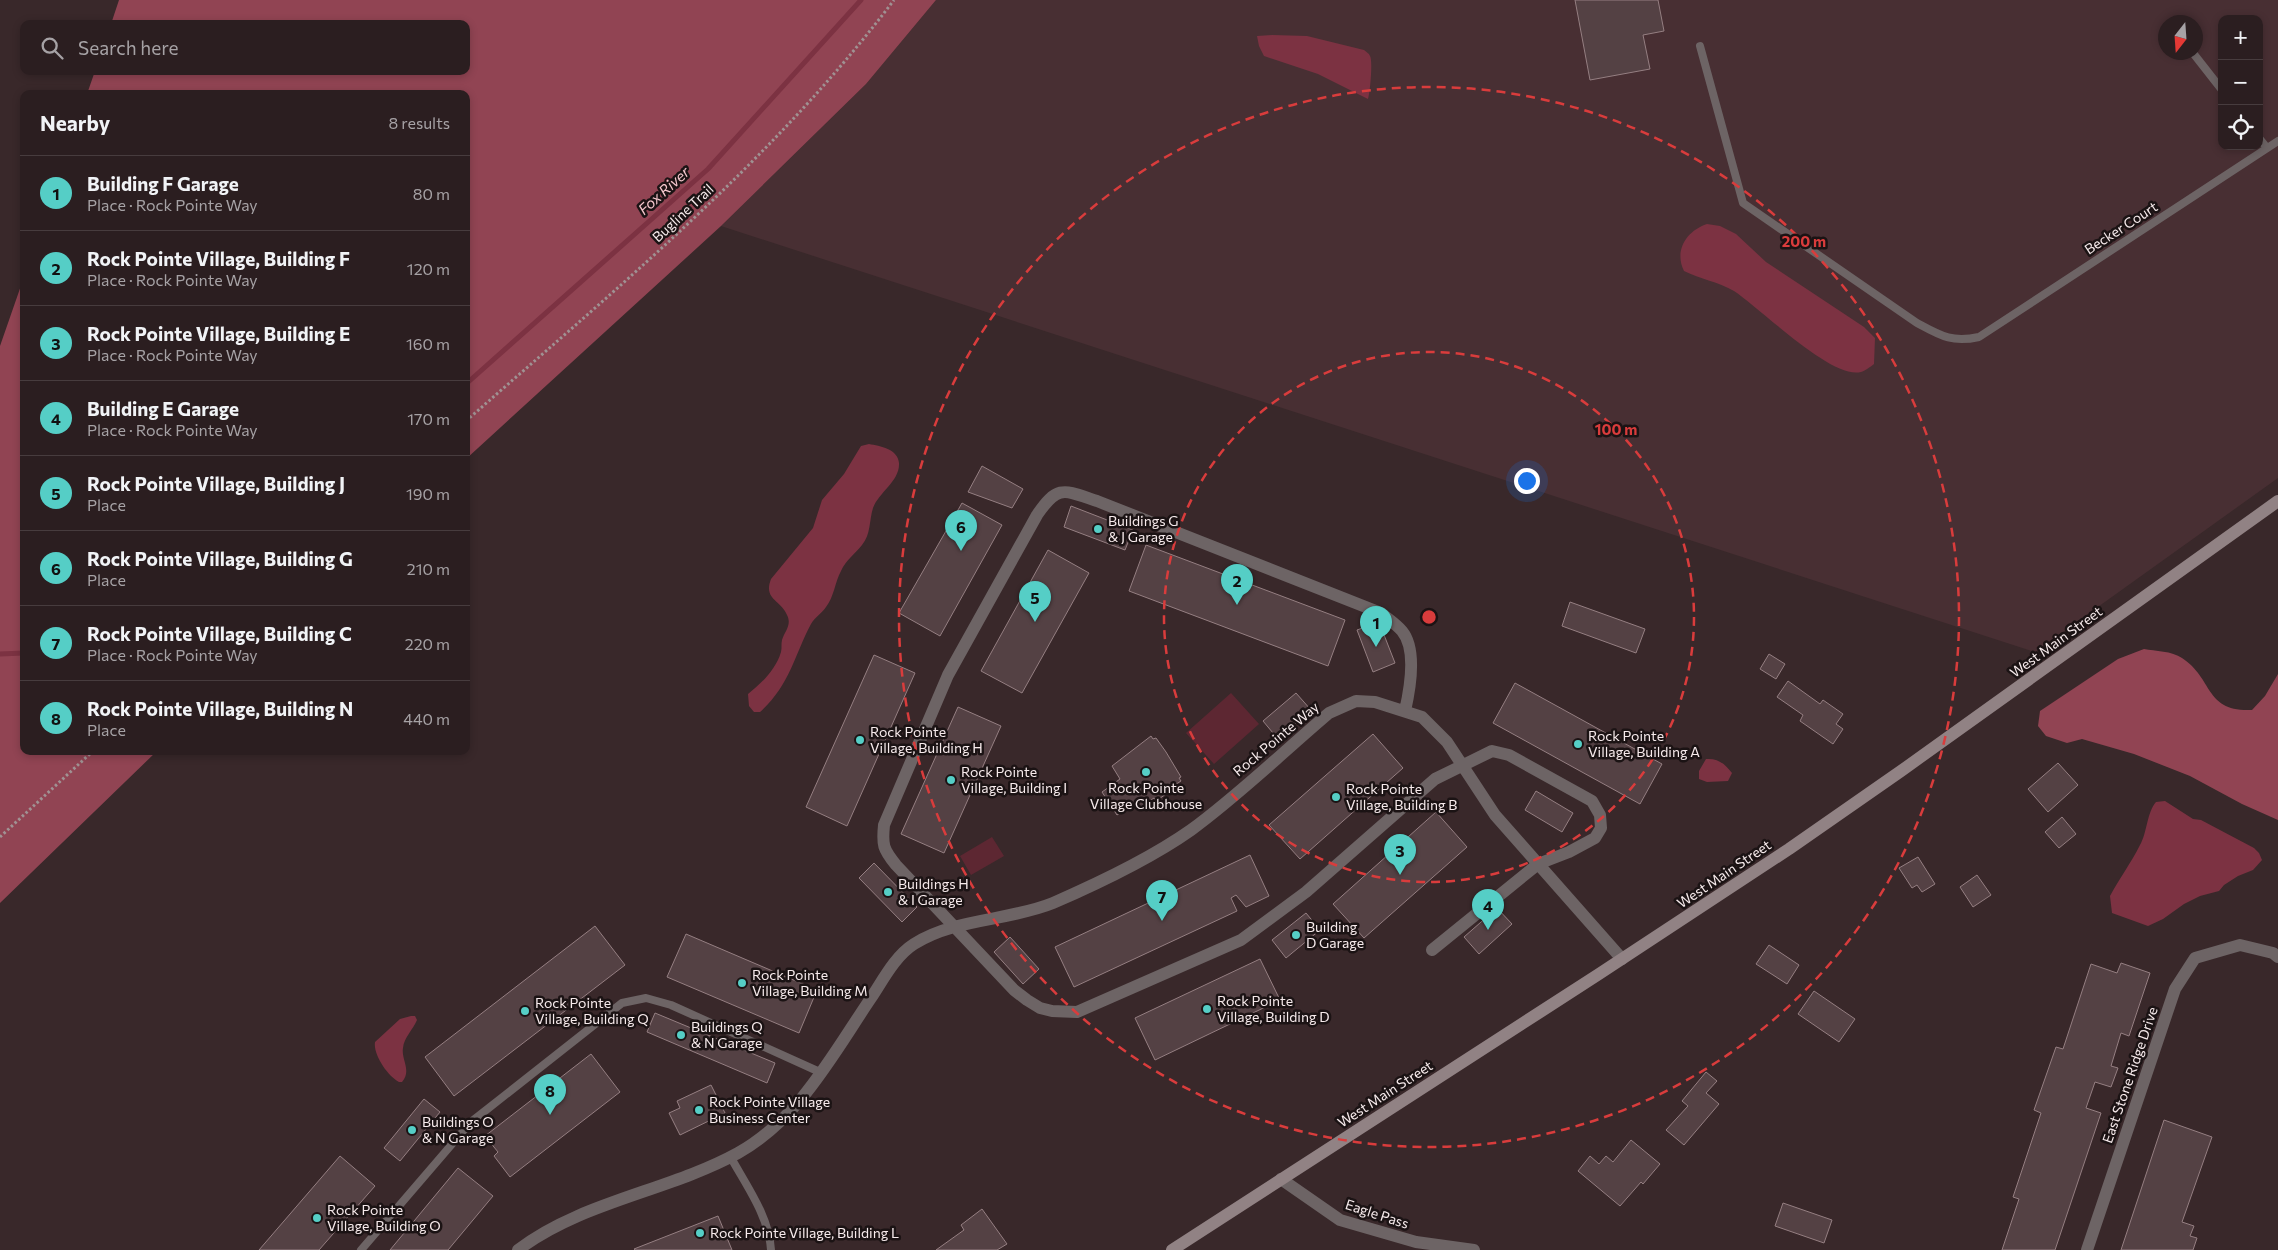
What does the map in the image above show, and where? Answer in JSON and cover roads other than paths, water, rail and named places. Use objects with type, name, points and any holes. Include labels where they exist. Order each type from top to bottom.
[{"type":"main road","name":"West Main Street","points":[[1172,1250],[1622,959],[1901,771],[2278,501]]},
{"type":"street","points":[[1405,711],[1412,684],[1411,659],[1403,632],[1381,614],[1097,501],[1076,494],[1060,492],[1048,498],[1037,515],[948,675],[884,825],[882,843],[886,853],[1014,990],[1040,1008],[1052,1011],[1077,1012],[1241,940],[1306,892],[1435,779],[1492,751],[1509,755],[1592,801],[1600,815],[1601,828],[1595,838],[1569,852],[1538,864],[1432,950]]},
{"type":"street","name":"Rock Pointe Way","points":[[518,1250],[530,1241],[581,1215],[668,1184],[730,1156],[775,1124],[805,1096],[903,953],[914,944],[956,928],[1043,907],[1085,889],[1141,859],[1190,831],[1328,713],[1356,701],[1375,702],[1422,717],[1447,742],[1495,815],[1622,959]]},
{"type":"street","name":"East Stone Ridge Drive","points":[[2087,1250],[2175,989],[2195,958],[2240,945],[2273,953],[2278,957]]},
{"type":"street","name":"Eagle Pass","points":[[1282,1179],[1340,1220],[1416,1242],[1474,1250]]},
{"type":"lane","name":"Becker Court","points":[[1700,46],[1743,203],[1917,323],[1944,338],[1962,340],[1979,337],[2278,141]]},
{"type":"lane","points":[[2198,60],[2218,85]]},
{"type":"lane","points":[[2263,143],[2267,148]]},
{"type":"lane","points":[[361,1250],[470,1122],[622,1003],[646,998],[671,1005],[822,1073]]},
{"type":"lane","points":[[730,1156],[763,1217],[771,1239],[771,1250]]},
{"type":"waterway","name":"Fox River","points":[[470,380],[708,169],[861,0]]},
{"type":"waterway","name":"Fox River","points":[[0,654],[20,653]]},
{"type":"place","name":"Buildings G & J Garage","points":[[1098,529]]},
{"type":"place","name":"Rock Pointe Village, Building G","points":[[961,551]]},
{"type":"place","name":"Rock Pointe Village, Building F","points":[[1237,605]]},
{"type":"place","name":"Rock Pointe Village, Building J","points":[[1035,622]]},
{"type":"place","name":"Building F Garage","points":[[1376,647]]},
{"type":"place","name":"Rock Pointe Village, Building H","points":[[860,740]]},
{"type":"place","name":"Rock Pointe Village, Building A","points":[[1578,744]]},
{"type":"place","name":"Rock Pointe Village Clubhouse","points":[[1146,772]]},
{"type":"place","name":"Rock Pointe Village, Building I","points":[[951,780]]},
{"type":"place","name":"Rock Pointe Village, Building B","points":[[1336,797]]},
{"type":"place","name":"Rock Pointe Village, Building E","points":[[1400,875]]},
{"type":"place","name":"Buildings H & I Garage","points":[[888,892]]},
{"type":"place","name":"Rock Pointe Village, Building C","points":[[1162,921]]},
{"type":"place","name":"Building E Garage","points":[[1488,930]]},
{"type":"place","name":"Building D Garage","points":[[1296,935]]},
{"type":"place","name":"Rock Pointe Village, Building M","points":[[742,983]]},
{"type":"place","name":"Rock Pointe Village, Building D","points":[[1207,1009]]},
{"type":"place","name":"Rock Pointe Village, Building Q","points":[[525,1011]]},
{"type":"place","name":"Buildings Q & N Garage","points":[[681,1035]]},
{"type":"place","name":"Rock Pointe Village Business Center","points":[[699,1110]]},
{"type":"place","name":"Rock Pointe Village, Building N","points":[[550,1115]]},
{"type":"place","name":"Buildings O & N Garage","points":[[412,1130]]},
{"type":"place","name":"Rock Pointe Village, Building O","points":[[317,1218]]},
{"type":"place","name":"Rock Pointe Village, Building L","points":[[700,1233]]}]
